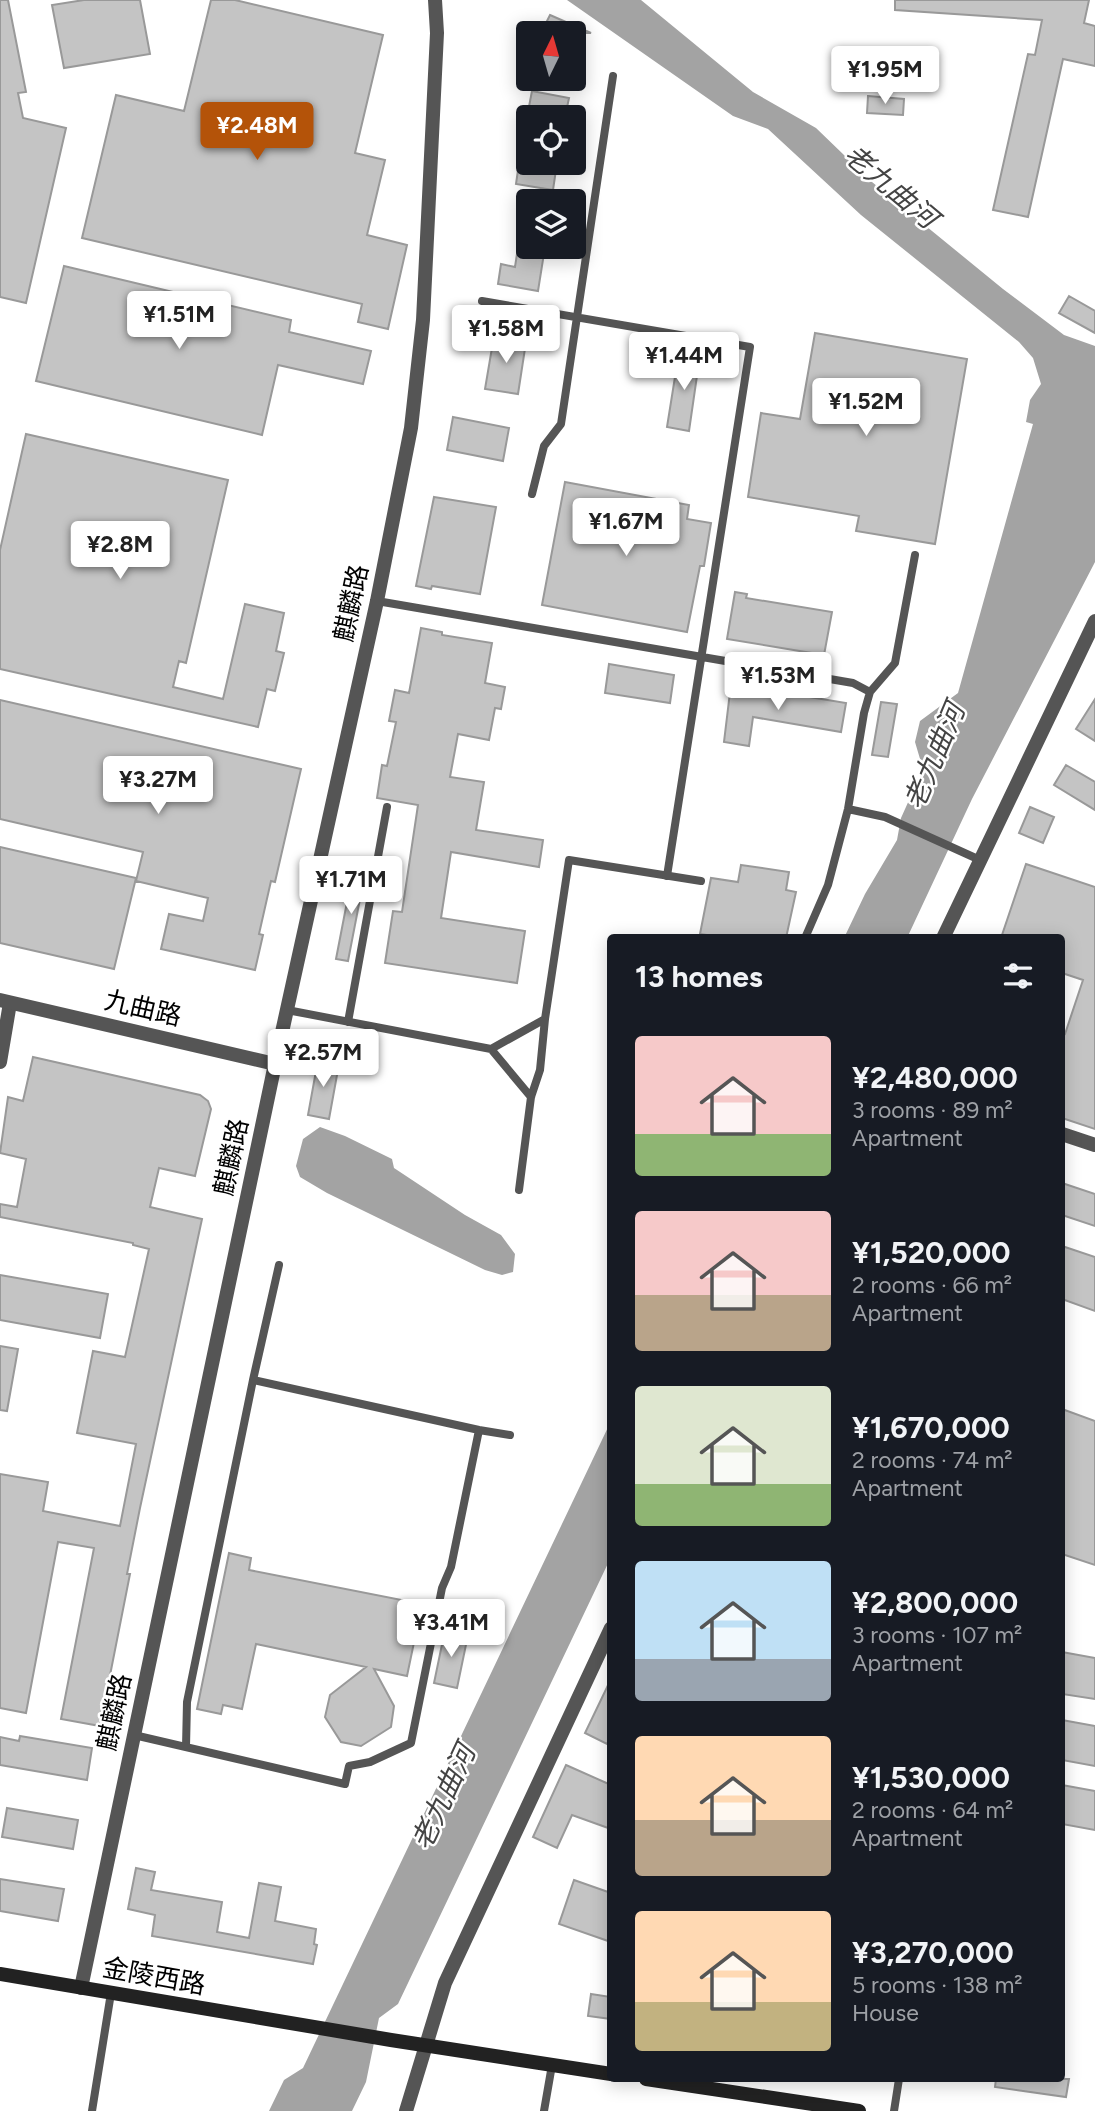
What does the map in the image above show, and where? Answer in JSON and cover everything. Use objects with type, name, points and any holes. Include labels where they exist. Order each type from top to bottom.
[{"type":"main road","name":"金陵西路","points":[[0,1974],[427,2046]]},
{"type":"main road","points":[[427,2046],[607,2073]]},
{"type":"main road","points":[[666,2082],[859,2111]]},
{"type":"street","name":"麒麟路","points":[[81,1988],[275,1064],[377,601],[411,428],[424,320],[437,33],[435,0]]},
{"type":"street","points":[[945,934],[1095,621]]},
{"type":"street","points":[[0,1062],[5,1002]]},
{"type":"street","name":"九曲路","points":[[5,1002],[275,1064]]},
{"type":"street","points":[[1065,1135],[1095,1145]]},
{"type":"street","points":[[406,2111],[444,1983],[607,1637]]},
{"type":"lane","points":[[532,494],[544,446],[561,424],[613,76]]},
{"type":"lane","points":[[482,302],[750,346],[667,876]]},
{"type":"lane","points":[[807,934],[828,885],[848,809],[870,692],[895,663],[915,555]]},
{"type":"lane","points":[[377,601],[853,683],[870,692]]},
{"type":"lane","points":[[348,1021],[387,807]]},
{"type":"lane","points":[[848,809],[885,817],[980,860]]},
{"type":"lane","points":[[519,1190],[531,1097],[540,1070],[569,860],[701,881]]},
{"type":"lane","points":[[287,1010],[491,1049],[531,1097]]},
{"type":"lane","points":[[491,1049],[545,1019]]},
{"type":"lane","points":[[186,1747],[187,1702],[279,1265]]},
{"type":"lane","points":[[253,1380],[510,1435]]},
{"type":"lane","points":[[134,1735],[345,1784],[349,1766],[370,1762],[411,1743],[442,1588],[451,1567],[479,1430]]},
{"type":"lane","points":[[92,2111],[111,1993]]},
{"type":"lane","points":[[544,2111],[552,2065]]},
{"type":"lane","points":[[894,2111],[899,2082]]},
{"type":"water","name":"老九曲河","points":[[567,0],[641,0],[753,92],[816,128],[872,182],[1003,289],[1064,335],[1095,346],[1095,562],[972,799],[909,934],[846,934],[865,894],[897,840],[901,818],[923,769],[915,742],[920,721],[958,693],[1033,424],[1026,422],[1030,400],[1041,384],[1033,358],[1019,342],[861,215],[768,129],[733,116]]},
{"type":"water","points":[[320,1127],[392,1159],[394,1168],[465,1215],[501,1235],[515,1254],[513,1272],[502,1275],[485,1270],[327,1193],[300,1177],[296,1166],[303,1139]]},
{"type":"water","name":"老九曲河","points":[[607,1429],[607,1565],[398,2004],[379,2018],[366,2082],[352,2111],[269,2111],[284,2080],[303,2068]]},
{"type":"building","points":[[0,0],[8,0],[26,92],[18,93],[23,118],[66,128],[26,303],[0,297]]},
{"type":"building","points":[[84,0],[140,0],[150,54],[64,68],[52,5]]},
{"type":"building","points":[[211,0],[235,0],[383,35],[355,153],[385,160],[367,235],[407,245],[388,329],[358,322],[362,304],[82,238],[116,95],[184,111]]},
{"type":"building","points":[[895,0],[1089,0],[1084,23],[1095,26],[1095,66],[1063,59],[1028,217],[993,210],[1028,54],[1035,55],[1042,20],[895,10]]},
{"type":"building","points":[[550,15],[564,21],[547,21]]},
{"type":"building","points":[[532,91],[569,98],[568,105],[529,105]]},
{"type":"building","points":[[868,96],[904,99],[903,115],[867,113]]},
{"type":"building","points":[[517,175],[555,175],[553,189],[516,184]]},
{"type":"building","points":[[516,259],[543,259],[538,291],[498,284],[501,264],[515,267]]},
{"type":"building","points":[[64,266],[291,320],[289,332],[371,351],[363,384],[278,365],[262,435],[36,381]]},
{"type":"building","points":[[1069,296],[1095,311],[1095,333],[1059,313]]},
{"type":"building","points":[[815,333],[967,359],[935,544],[856,531],[859,516],[748,497],[761,413],[800,419]]},
{"type":"building","points":[[494,336],[526,342],[518,394],[485,389]]},
{"type":"building","points":[[679,352],[700,355],[689,431],[667,427]]},
{"type":"building","points":[[453,417],[509,428],[503,461],[447,450]]},
{"type":"building","points":[[26,434],[228,480],[186,663],[179,661],[173,687],[223,699],[245,604],[284,613],[276,651],[284,653],[275,691],[267,689],[258,727],[0,669],[0,550]]},
{"type":"building","points":[[565,482],[689,505],[687,519],[711,523],[704,566],[700,566],[687,632],[542,605]]},
{"type":"building","points":[[434,497],[496,507],[480,594],[416,586]]},
{"type":"building","points":[[735,592],[747,594],[746,598],[832,612],[824,655],[727,639]]},
{"type":"building","points":[[421,628],[442,632],[442,635],[492,643],[485,683],[505,687],[501,709],[495,708],[489,740],[458,734],[450,777],[484,782],[476,830],[543,840],[539,867],[451,852],[441,918],[525,931],[517,983],[385,963],[393,911],[402,912],[418,805],[377,798],[382,765],[387,766],[396,722],[389,721],[395,690],[409,693]]},
{"type":"building","points":[[609,664],[674,675],[670,703],[605,693]]},
{"type":"building","points":[[731,684],[846,703],[841,732],[753,717],[749,746],[724,742]]},
{"type":"building","points":[[1095,699],[1095,741],[1076,729]]},
{"type":"building","points":[[0,700],[301,769],[275,882],[271,881],[259,934],[263,935],[255,970],[161,949],[169,914],[203,921],[208,898],[136,881],[143,852],[0,819]]},
{"type":"building","points":[[881,702],[897,704],[888,757],[872,755]]},
{"type":"building","points":[[1066,765],[1095,782],[1095,810],[1054,785]]},
{"type":"building","points":[[1030,807],[1054,817],[1043,843],[1019,833]]},
{"type":"building","points":[[0,847],[136,878],[114,969],[0,943]]},
{"type":"building","points":[[1026,864],[1095,887],[1095,1129],[1065,1119],[1065,1034],[1083,980],[1065,974],[1065,934],[1002,934]]},
{"type":"building","points":[[741,865],[789,872],[786,890],[796,892],[787,934],[700,934],[711,878],[738,882]]},
{"type":"building","points":[[353,871],[365,873],[348,961],[336,959]]},
{"type":"building","points":[[33,1057],[200,1095],[208,1101],[211,1109],[195,1176],[159,1168],[150,1207],[202,1219],[140,1508],[100,1726],[61,1719],[94,1548],[58,1542],[26,1713],[0,1708],[0,1474],[48,1482],[43,1511],[120,1526],[136,1444],[77,1433],[93,1351],[125,1357],[149,1249],[133,1243],[0,1217],[0,1204],[17,1207],[26,1159],[0,1153],[8,1097],[23,1101]]},
{"type":"building","points":[[318,1060],[339,1064],[329,1119],[308,1115]]},
{"type":"building","points":[[1065,1184],[1095,1194],[1095,1226],[1065,1216]]},
{"type":"building","points":[[1065,1247],[1095,1257],[1095,1311],[1065,1300]]},
{"type":"building","points":[[0,1275],[108,1294],[100,1338],[0,1320]]},
{"type":"building","points":[[0,1346],[18,1349],[7,1411],[0,1410]]},
{"type":"building","points":[[1065,1410],[1095,1421],[1095,1565],[1065,1555]]},
{"type":"building","points":[[229,1553],[251,1558],[249,1570],[422,1604],[407,1676],[374,1669],[394,1706],[391,1727],[361,1746],[341,1742],[325,1717],[330,1695],[366,1667],[256,1644],[242,1709],[223,1705],[221,1714],[197,1709]]},
{"type":"building","points":[[445,1630],[468,1635],[457,1688],[434,1683]]},
{"type":"building","points":[[1065,1653],[1095,1658],[1095,1699],[1065,1694]]},
{"type":"building","points":[[607,1687],[607,1744],[585,1733]]},
{"type":"building","points":[[1065,1721],[1095,1726],[1095,1766],[1065,1761]]},
{"type":"building","points":[[20,1736],[92,1748],[87,1780],[0,1765],[0,1737],[19,1741]]},
{"type":"building","points":[[566,1765],[607,1783],[607,1828],[572,1815],[557,1848],[533,1837]]},
{"type":"building","points":[[1065,1786],[1095,1791],[1095,1830],[1065,1825]]},
{"type":"building","points":[[7,1808],[78,1820],[73,1849],[2,1837]]},
{"type":"building","points":[[136,1868],[155,1872],[151,1890],[222,1902],[217,1932],[249,1938],[259,1883],[281,1887],[275,1921],[316,1929],[314,1944],[317,1945],[313,1964],[152,1936],[155,1915],[128,1909]]},
{"type":"building","points":[[0,1879],[64,1889],[58,1921],[0,1911]]},
{"type":"building","points":[[574,1880],[607,1892],[607,1941],[559,1924]]},
{"type":"building","points":[[591,1994],[607,1996],[607,2018],[588,2016]]},
{"type":"building","points":[[1065,2079],[1069,2079],[1066,2097],[995,2087],[996,2082],[1065,2082]]}]
